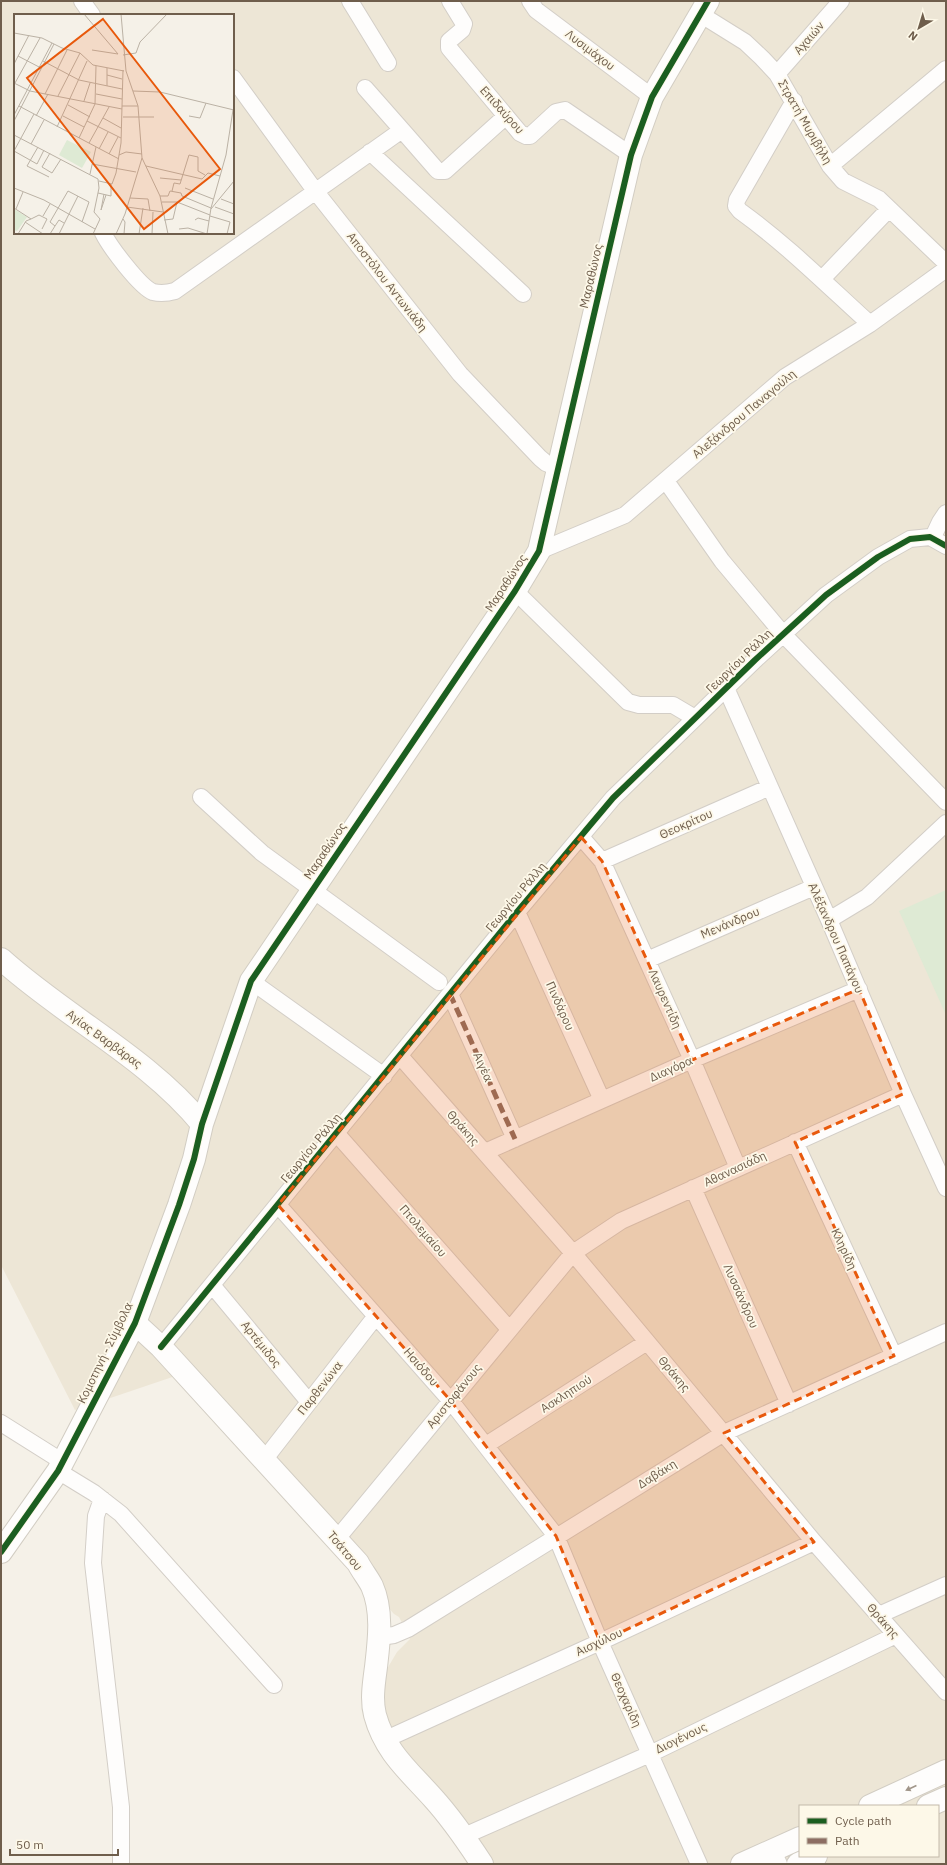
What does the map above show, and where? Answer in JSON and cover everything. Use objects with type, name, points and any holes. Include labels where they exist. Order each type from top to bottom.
[{"type":"street","points":[[82,1],[91,14]]},
{"type":"street","points":[[350,1],[388,63]]},
{"type":"street","name":"Επιδαύρου","points":[[450,1],[464,24],[462,30],[450,41],[449,48],[520,133],[526,136],[533,134],[556,112],[564,110],[631,155]]},
{"type":"street","name":"Αχαιών","points":[[777,74],[841,1]]},
{"type":"street","name":"Λυσιμάχου","points":[[537,4],[652,97]]},
{"type":"street","name":"Στρατή Μυριβήλη","points":[[704,7],[745,42],[777,74],[794,101],[830,166],[844,181],[876,198],[946,263]]},
{"type":"street","name":"Μαραθώνος","points":[[202,1124],[251,981],[515,591],[539,551],[631,155],[652,97],[704,7]]},
{"type":"street","points":[[830,166],[946,69]]},
{"type":"street","name":"Αποστόλου Αντωνιάδη","points":[[234,79],[316,192],[460,374],[540,458],[546,463],[558,468]]},
{"type":"street","points":[[365,88],[438,171],[445,171],[506,116]]},
{"type":"street","points":[[794,101],[737,200],[736,206],[740,211],[776,238],[870,324]]},
{"type":"street","points":[[104,234],[141,283],[153,292],[168,293],[181,288],[402,130]]},
{"type":"street","points":[[370,152],[523,294]]},
{"type":"street","points":[[822,280],[889,209]]},
{"type":"street","name":"Αλεξάνδρου Παναγούλη","points":[[539,551],[625,515],[785,377],[870,324],[946,269]]},
{"type":"street","points":[[666,481],[722,561],[783,634],[946,802]]},
{"type":"street","points":[[940,542],[940,522],[946,513]]},
{"type":"street","name":"Γεωργίου Ράλλη","points":[[161,1347],[337,1134],[517,912],[613,798],[726,688],[826,595],[878,556],[910,539],[923,536],[940,542]]},
{"type":"street","points":[[515,591],[628,702],[639,705],[672,705],[695,718]]},
{"type":"street","name":"Αλέξανδρου Παπάγου","points":[[726,688],[829,920],[903,1094],[946,1188]]},
{"type":"street","name":"Θεοκρίτου","points":[[602,861],[770,787]]},
{"type":"street","points":[[201,797],[262,853],[439,982]]},
{"type":"street","points":[[829,920],[867,897],[946,823]]},
{"type":"street","name":"Λαυρεντίδη","points":[[581,837],[602,861],[692,1060],[738,1168]]},
{"type":"street","name":"Μενάνδρου","points":[[647,960],[814,887]]},
{"type":"street","name":"Πινδάρου","points":[[517,912],[602,1100]]},
{"type":"street","name":"Αγίας Βαρβάρας","points":[[1,959],[25,981],[163,1082],[185,1103],[202,1124]]},
{"type":"street","points":[[251,981],[384,1076]]},
{"type":"street","name":"Διαγόρα","points":[[485,1152],[692,1060],[859,989]]},
{"type":"street","name":"Αιγέα","points":[[450,994],[515,1139]]},
{"type":"street","name":"Θράκης","points":[[400,1056],[572,1253],[814,1542],[946,1692]]},
{"type":"street","name":"Αθανασιάδη","points":[[572,1253],[621,1221],[903,1094]]},
{"type":"street","name":"Κομοτηνή - Σύμβολα","points":[[1,1552],[60,1466],[134,1323],[180,1205],[194,1159],[202,1124]]},
{"type":"street","name":"Πτολεμαίου","points":[[337,1134],[509,1329]]},
{"type":"street","name":"Κληρίδη","points":[[795,1142],[894,1356]]},
{"type":"street","name":"Λυσσάνδρου","points":[[693,1188],[789,1404]]},
{"type":"street","name":"Ησιόδου","points":[[278,1205],[450,1400],[556,1536]]},
{"type":"street","name":"Αριστοφάνους","points":[[336,1540],[572,1253]]},
{"type":"street","name":"Αρτέμιδος","points":[[212,1285],[309,1402]]},
{"type":"street","name":"Παρθενώνα","points":[[264,1460],[376,1316]]},
{"type":"street","name":"Τσάτσου","points":[[134,1323],[161,1347],[358,1563],[372,1587],[378,1611],[380,1637],[373,1689],[375,1714],[384,1740],[400,1763],[434,1799],[464,1836],[482,1864]]},
{"type":"street","name":"Δαβάκη","points":[[380,1637],[394,1635],[408,1629],[724,1433],[946,1332]]},
{"type":"street","name":"Ασκληπιού","points":[[486,1445],[647,1342]]},
{"type":"street","points":[[1,1423],[60,1466],[121,1514],[274,1685]]},
{"type":"street","points":[[102,1499],[96,1516],[93,1539],[93,1563],[121,1807],[122,1864]]},
{"type":"street","name":"Θεοχαρίδη","points":[[556,1536],[600,1642],[699,1864]]},
{"type":"street","name":"Αισχύλου","points":[[384,1740],[600,1642],[814,1542]]},
{"type":"street","points":[[879,1615],[946,1585]]},
{"type":"street","name":"Διογένους","points":[[464,1836],[650,1754],[896,1635]]},
{"type":"street","points":[[872,1805],[946,1771]]},
{"type":"street","points":[[930,1805],[946,1798]]},
{"type":"street","points":[[742,1864],[776,1857],[799,1839]]},
{"type":"street","points":[[798,1864],[814,1857]]},
{"type":"highlighted area","points":[[581,837],[602,861],[692,1060],[859,989],[903,1094],[795,1142],[894,1356],[724,1433],[814,1542],[600,1642],[556,1536],[450,1400],[278,1205]]},
{"type":"shaded area","points":[[1,1],[946,1],[946,1864],[493,1864],[484,1850],[382,1720],[384,1674],[397,1652],[410,1639],[399,1617],[387,1606],[301,1487],[196,1369],[75,1410],[1,1265]]},
{"type":"green space","points":[[946,890],[946,1015],[899,911]]},
{"type":"marked path","points":[[450,994],[515,1139]]},
{"type":"cycle path","points":[[1,1552],[58,1471],[135,1323],[179,1205],[194,1159],[202,1124],[251,981],[515,591],[539,551],[631,155],[652,97],[708,1]]},
{"type":"cycle path","points":[[161,1347],[517,912],[613,798],[755,660],[826,595],[878,557],[910,539],[930,537],[946,546]]}]
